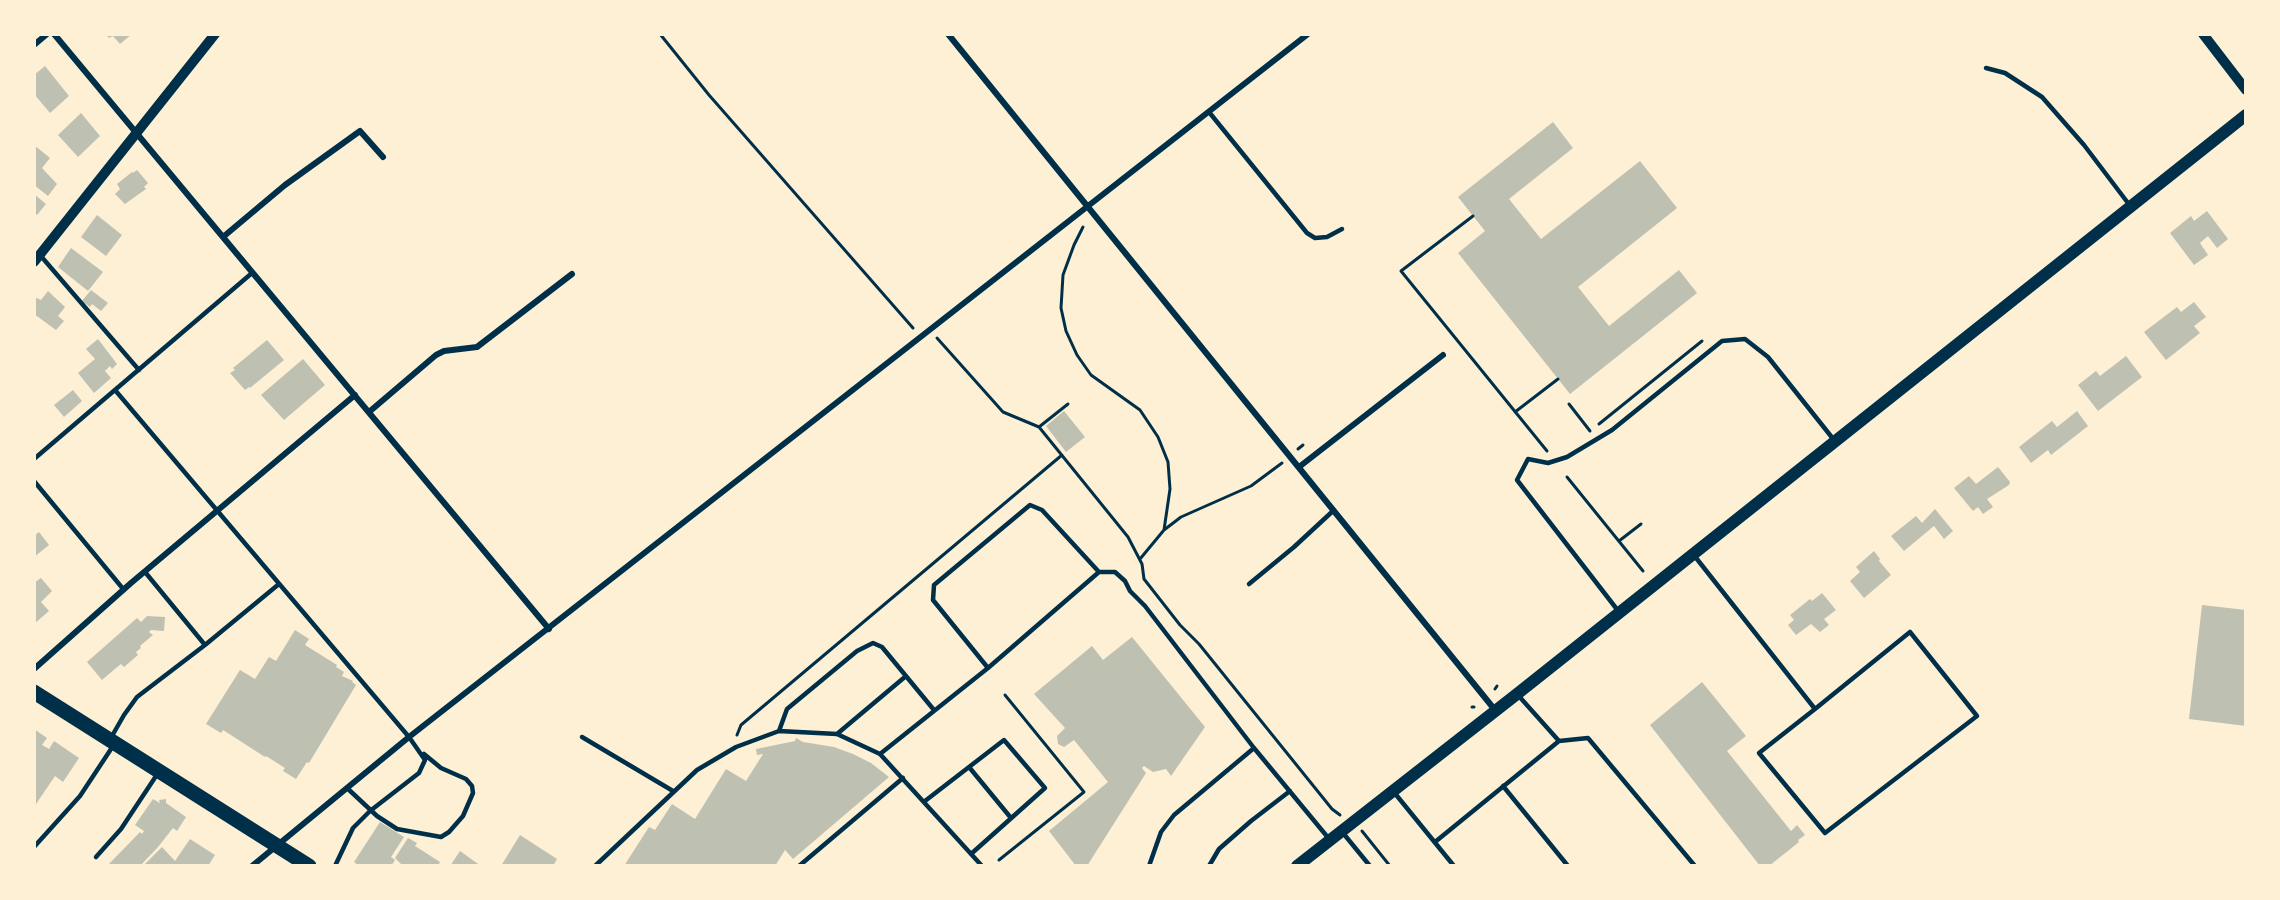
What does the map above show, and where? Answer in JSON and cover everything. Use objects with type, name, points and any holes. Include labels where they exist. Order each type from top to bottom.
[{"type":"main road","points":[[1297,866],[1836,442],[2246,115]]},
{"type":"main road","points":[[34,692],[309,866]]},
{"type":"street","points":[[34,45],[47,34]]},
{"type":"street","points":[[54,34],[549,629]]},
{"type":"street","points":[[37,259],[215,34]]},
{"type":"street","points":[[948,34],[1496,710]]},
{"type":"street","points":[[252,866],[409,737],[1308,34]]},
{"type":"street","points":[[2203,34],[2246,90]]},
{"type":"street","points":[[223,237],[285,185],[360,130],[383,157]]},
{"type":"street","points":[[369,412],[436,355],[444,351],[477,347],[572,274]]},
{"type":"street","points":[[1299,467],[1443,355]]},
{"type":"street","points":[[34,669],[355,395]]},
{"type":"lane","points":[[1986,68],[2005,73],[2042,97],[2084,145],[2131,207]]},
{"type":"lane","points":[[1209,112],[1307,233],[1316,238],[1327,237],[1342,229]]},
{"type":"lane","points":[[37,259],[139,370]]},
{"type":"lane","points":[[34,459],[252,273]]},
{"type":"lane","points":[[1619,613],[1517,480],[1528,459],[1548,464],[1567,457],[1612,430],[1722,341],[1745,339],[1768,357],[1836,442]]},
{"type":"lane","points":[[115,390],[421,751],[441,768],[466,779],[474,793],[463,816],[449,832],[441,837],[398,829],[370,811],[347,788]]},
{"type":"lane","points":[[34,481],[124,590]]},
{"type":"lane","points":[[988,668],[933,600],[934,585],[1030,505],[1042,510],[1100,572]]},
{"type":"lane","points":[[1249,584],[1334,510]]},
{"type":"lane","points":[[1694,554],[1815,709]]},
{"type":"lane","points":[[145,572],[205,645]]},
{"type":"lane","points":[[880,754],[988,668],[1100,572],[1115,572],[1125,580],[1130,591],[1145,606],[1254,748],[1330,840]]},
{"type":"lane","points":[[37,845],[80,796],[112,742],[124,715],[137,697],[279,584]]},
{"type":"lane","points":[[1910,632],[1977,716],[1825,833],[1759,753],[1815,709],[1910,632]]},
{"type":"lane","points":[[779,731],[787,709],[857,651],[873,643],[882,647],[934,710]]},
{"type":"lane","points":[[837,734],[906,676]]},
{"type":"lane","points":[[1517,694],[1559,741]]},
{"type":"lane","points":[[595,866],[697,770],[730,751],[779,731],[837,734],[880,754],[982,866]]},
{"type":"lane","points":[[582,737],[673,791]]},
{"type":"lane","points":[[1435,842],[1559,741],[1588,738],[1695,866]]},
{"type":"lane","points":[[925,801],[1004,740],[1045,788],[971,854]]},
{"type":"lane","points":[[1149,866],[1161,832],[1174,815],[1254,748]]},
{"type":"lane","points":[[334,866],[353,828],[370,811],[419,773],[425,760],[421,751]]},
{"type":"lane","points":[[969,767],[1011,818]]},
{"type":"lane","points":[[96,857],[121,829],[159,771]]},
{"type":"lane","points":[[799,866],[903,778]]},
{"type":"lane","points":[[1503,786],[1568,866]]},
{"type":"lane","points":[[1209,866],[1219,849],[1290,791]]},
{"type":"lane","points":[[1392,791],[1454,866]]},
{"type":"lane","points":[[1346,827],[1370,866]]},
{"type":"path","points":[[660,34],[709,95],[859,265],[911,328],[930,329],[1003,412],[1039,427],[1128,537],[1140,559],[1144,579],[1180,625],[1199,644],[1346,827],[1365,832],[1390,866]]},
{"type":"path","points":[[1473,216],[1401,271],[1543,448],[1552,453]]},
{"type":"path","points":[[1083,227],[1063,275],[1061,308],[1066,331],[1077,355],[1091,375],[1140,410],[1158,437],[1168,462],[1170,489],[1164,530]]},
{"type":"path","points":[[1585,436],[1709,336]]},
{"type":"path","points":[[1515,412],[1558,379]]},
{"type":"path","points":[[1039,427],[1068,404]]},
{"type":"path","points":[[1569,404],[1590,431]]},
{"type":"path","points":[[1298,449],[1303,445]]},
{"type":"path","points":[[730,751],[741,725],[1062,455]]},
{"type":"path","points":[[1140,559],[1164,530],[1191,512],[1251,486],[1282,463]]},
{"type":"path","points":[[1567,477],[1643,571]]},
{"type":"path","points":[[1619,541],[1641,524]]},
{"type":"building","points":[[106,34],[132,34],[120,44],[113,36],[109,38]]},
{"type":"building","points":[[45,66],[69,96],[50,113],[34,94],[34,75]]},
{"type":"building","points":[[81,113],[100,136],[78,157],[58,135]]},
{"type":"building","points":[[1553,122],[1573,148],[1509,199],[1541,239],[1640,161],[1677,208],[1578,287],[1609,326],[1679,270],[1697,293],[1570,394],[1458,253],[1485,231],[1458,197]]},
{"type":"building","points":[[34,145],[50,158],[42,168],[57,184],[48,196],[34,185]]},
{"type":"building","points":[[137,170],[148,183],[144,187],[146,189],[125,204],[115,194],[120,189],[117,184]]},
{"type":"building","points":[[34,194],[46,204],[37,215],[34,213]]},
{"type":"building","points":[[2207,211],[2228,239],[2217,248],[2208,236],[2200,243],[2208,255],[2194,265],[2170,233],[2191,216],[2194,221]]},
{"type":"building","points":[[97,215],[122,235],[106,256],[81,237]]},
{"type":"building","points":[[71,248],[103,272],[88,291],[58,267]]},
{"type":"building","points":[[91,290],[108,303],[101,311],[92,304],[90,307],[82,301]]},
{"type":"building","points":[[48,291],[65,307],[58,316],[64,321],[56,330],[34,314],[34,297],[41,300]]},
{"type":"building","points":[[2194,302],[2206,317],[2194,326],[2200,333],[2166,360],[2144,332],[2177,307],[2181,312]]},
{"type":"building","points":[[98,339],[117,364],[105,371],[111,378],[94,393],[78,373],[95,359],[86,349]]},
{"type":"building","points":[[267,340],[284,360],[245,390],[230,373]]},
{"type":"building","points":[[2126,356],[2142,377],[2098,411],[2078,385],[2096,371],[2100,376]]},
{"type":"building","points":[[303,359],[325,385],[284,420],[261,395]]},
{"type":"building","points":[[73,390],[82,401],[64,417],[54,405]]},
{"type":"building","points":[[1064,411],[1085,437],[1066,452],[1046,426]]},
{"type":"building","points":[[2077,411],[2088,426],[2051,455],[2048,450],[2031,463],[2019,447],[2052,421],[2057,427]]},
{"type":"building","points":[[1998,467],[2010,482],[2009,485],[1987,499],[1993,507],[1983,514],[1978,507],[1973,511],[1954,488],[1969,476],[1976,484]]},
{"type":"building","points":[[1935,509],[1953,531],[1944,539],[1934,526],[1904,551],[1891,536],[1916,516],[1922,523]]},
{"type":"building","points":[[39,532],[49,545],[34,557],[34,536]]},
{"type":"building","points":[[1874,551],[1891,575],[1864,598],[1850,581],[1860,572],[1856,567]]},
{"type":"building","points":[[41,578],[52,591],[41,602],[49,611],[34,624],[34,583]]},
{"type":"building","points":[[1822,593],[1836,610],[1824,619],[1829,625],[1820,632],[1811,624],[1796,635],[1788,625],[1794,620],[1790,615],[1810,599],[1812,601]]},
{"type":"building","points":[[2202,605],[2246,610],[2246,726],[2189,719]]},
{"type":"building","points":[[147,616],[165,617],[164,631],[151,630],[149,632],[153,635],[140,646],[141,648],[136,652],[138,655],[124,667],[121,664],[102,680],[87,662],[137,618],[141,622]]},
{"type":"building","points":[[295,630],[309,639],[305,645],[337,665],[336,667],[344,672],[342,676],[356,685],[309,763],[307,762],[296,779],[283,771],[285,768],[266,756],[223,730],[221,733],[206,724],[240,670],[255,679],[269,657],[276,661]]},
{"type":"building","points":[[1132,637],[1205,727],[1171,776],[1166,769],[1153,772],[1144,766],[1142,768],[1146,773],[1087,866],[1076,866],[1049,831],[1108,782],[1074,740],[1064,747],[1058,744],[1057,736],[1065,728],[1034,694],[1092,646],[1103,660]]},
{"type":"building","points":[[1702,682],[1746,736],[1727,751],[1791,831],[1797,825],[1805,835],[1769,866],[1760,866],[1650,725]]},
{"type":"building","points":[[34,729],[47,738],[42,745],[49,749],[54,741],[79,758],[63,782],[55,776],[34,807]]},
{"type":"building","points":[[796,738],[803,742],[834,747],[853,754],[871,763],[889,777],[793,859],[785,850],[775,866],[624,866],[649,827],[655,830],[672,804],[695,819],[726,769],[746,781],[763,754],[757,755],[756,749],[795,741]]},
{"type":"building","points":[[153,799],[160,803],[159,800],[166,799],[166,803],[186,817],[177,831],[173,828],[140,866],[107,866],[140,832],[142,834],[144,831],[135,825]]},
{"type":"building","points":[[380,822],[404,837],[391,857],[395,860],[391,866],[359,866],[354,862]]},
{"type":"building","points":[[520,835],[557,859],[553,866],[501,866]]},
{"type":"building","points":[[408,838],[417,843],[415,846],[440,862],[438,866],[403,866],[395,858]]},
{"type":"building","points":[[190,839],[215,855],[208,866],[143,866],[162,847],[175,861]]},
{"type":"building","points":[[460,851],[481,866],[450,866]]}]
